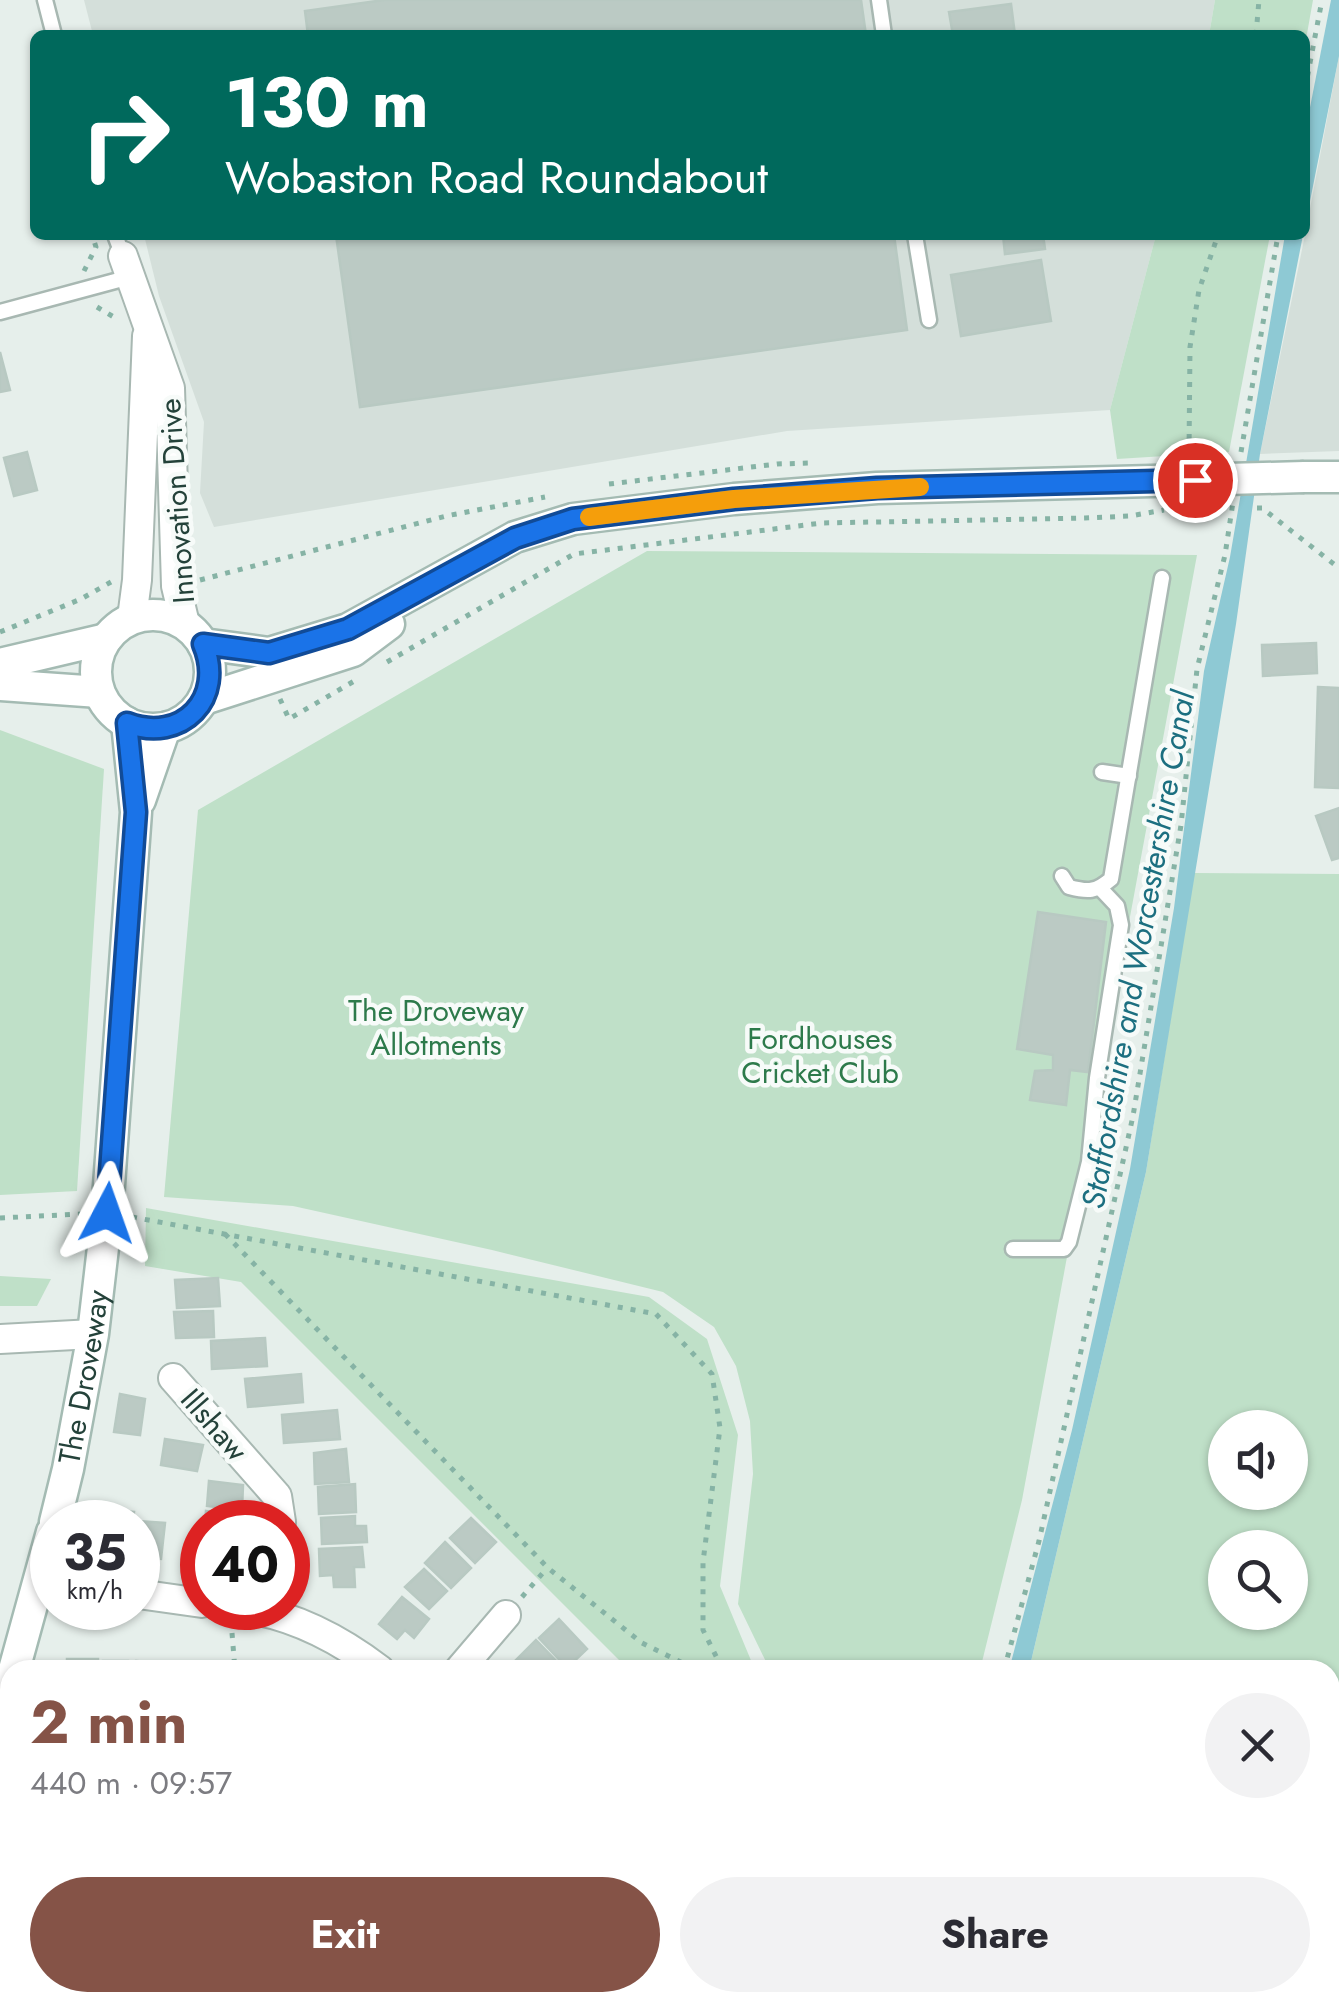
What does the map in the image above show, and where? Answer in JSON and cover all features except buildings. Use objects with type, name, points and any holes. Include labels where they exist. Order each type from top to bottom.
[{"type":"street","name":"Innovation Drive","points":[[123,256],[170,388],[176,586],[194,634]]},
{"type":"street","name":"Innovation Drive","points":[[132,618],[138,561],[147,322]]},
{"type":"street","points":[[194,634],[211,669],[204,699],[188,718],[166,728],[140,728],[114,714],[100,692],[96,665],[114,629],[132,618],[158,615],[194,634],[269,653],[348,629],[474,558],[515,538],[573,519],[684,504],[877,488],[1339,476]]},
{"type":"street","points":[[204,699],[352,652],[474,558]]},
{"type":"street","points":[[0,664],[106,640]]},
{"type":"street","points":[[0,684],[100,692]]},
{"type":"street","name":"The Droveway","points":[[60,1500],[93,1334],[107,1213],[136,812],[127,723]]},
{"type":"street","name":"The Droveway","points":[[136,812],[166,728]]},
{"type":"street","points":[[0,1339],[93,1334]]},
{"type":"street","name":"Illshaw","points":[[173,1378],[278,1500]]},
{"type":"street","points":[[467,1660],[506,1614]]},
{"type":"street","points":[[18,1660],[30,1626]]},
{"type":"street","points":[[310,1627],[367,1660]]},
{"type":"lane","points":[[45,0],[53,30]]},
{"type":"lane","points":[[878,0],[883,30]]},
{"type":"lane","points":[[917,240],[929,320]]},
{"type":"lane","points":[[0,312],[123,256]]},
{"type":"lane","points":[[1062,876],[1069,887],[1088,892],[1112,879],[1162,578]]},
{"type":"lane","points":[[1102,772],[1129,776]]},
{"type":"lane","points":[[1013,1249],[1064,1249],[1070,1242],[1090,1162],[1097,1078],[1121,925],[1117,906],[1100,888]]},
{"type":"path","points":[[1257,30],[1260,0]]},
{"type":"path","points":[[1310,63],[1322,0]]},
{"type":"path","points":[[1190,480],[1190,346],[1198,290],[1216,240]]},
{"type":"path","points":[[1239,464],[1277,240]]},
{"type":"path","points":[[1007,1660],[1039,1540],[1133,1116],[1181,825],[1197,669],[1225,556],[1231,503],[1262,508],[1339,568]]},
{"type":"path","points":[[388,662],[574,554],[822,524],[1085,518]]},
{"type":"path","points":[[0,632],[81,599],[114,580]]},
{"type":"path","points":[[271,678],[289,719],[371,672]]},
{"type":"path","points":[[0,1218],[107,1213],[656,1314],[712,1374],[720,1428],[703,1562],[703,1630],[718,1660]]},
{"type":"path","points":[[225,1234],[548,1568],[642,1643],[677,1660]]},
{"type":"path","points":[[506,1614],[548,1568]]},
{"type":"path","points":[[235,1630],[235,1660]]},
{"type":"shaded area","points":[[84,0],[1215,0],[1210,30],[92,30]]},
{"type":"shaded area","points":[[1339,56],[1339,451],[1260,454],[1304,240],[1310,240],[1310,209]]},
{"type":"shaded area","points":[[145,240],[1155,240],[1110,410],[787,431],[214,527],[200,493],[204,422],[159,296]]},
{"type":"green space","points":[[1215,0],[1313,0],[1308,30],[1210,30]]},
{"type":"green space","points":[[1155,240],[1269,240],[1229,452],[1117,459],[1110,410]]},
{"type":"green space","name":"Fordhouses Cricket Club","points":[[647,551],[1197,555],[1022,1500],[982,1660],[765,1660],[738,1604],[753,1474],[750,1421],[736,1366],[714,1327],[663,1292],[293,1206],[164,1197],[198,810]]},
{"type":"green space","points":[[0,730],[104,769],[77,1191],[0,1195]]},
{"type":"green space","points":[[1194,873],[1339,874],[1339,1660],[1031,1660],[1146,1172]]},
{"type":"green space","points":[[146,1208],[649,1297],[707,1339],[738,1435],[720,1586],[751,1660],[619,1660],[241,1282],[145,1266]]},
{"type":"green space","points":[[0,1276],[51,1279],[37,1306],[0,1306]]},
{"type":"water","points":[[1331,0],[1339,0],[1339,56],[1310,201],[1310,107]]},
{"type":"water","points":[[1284,240],[1302,240],[1260,454],[1146,1172],[1031,1660],[1012,1660],[1072,1430],[1130,1169],[1174,908],[1204,671],[1230,557]]},
{"type":"slow traffic","points":[[589,517],[734,499],[920,487]]},
{"type":"route","points":[[107,1213],[136,812],[127,723],[140,728],[166,728],[196,710],[209,686],[211,669],[203,644],[269,653],[348,629],[474,558],[515,538],[573,519],[734,499],[877,488],[1195,480]]},
{"type":"water label","name":"Staffordshire and Worcestershire Canal","points":[[1138,950]]},
{"type":"park label","name":"The Droveway Allotments","points":[[436,1028]]}]
